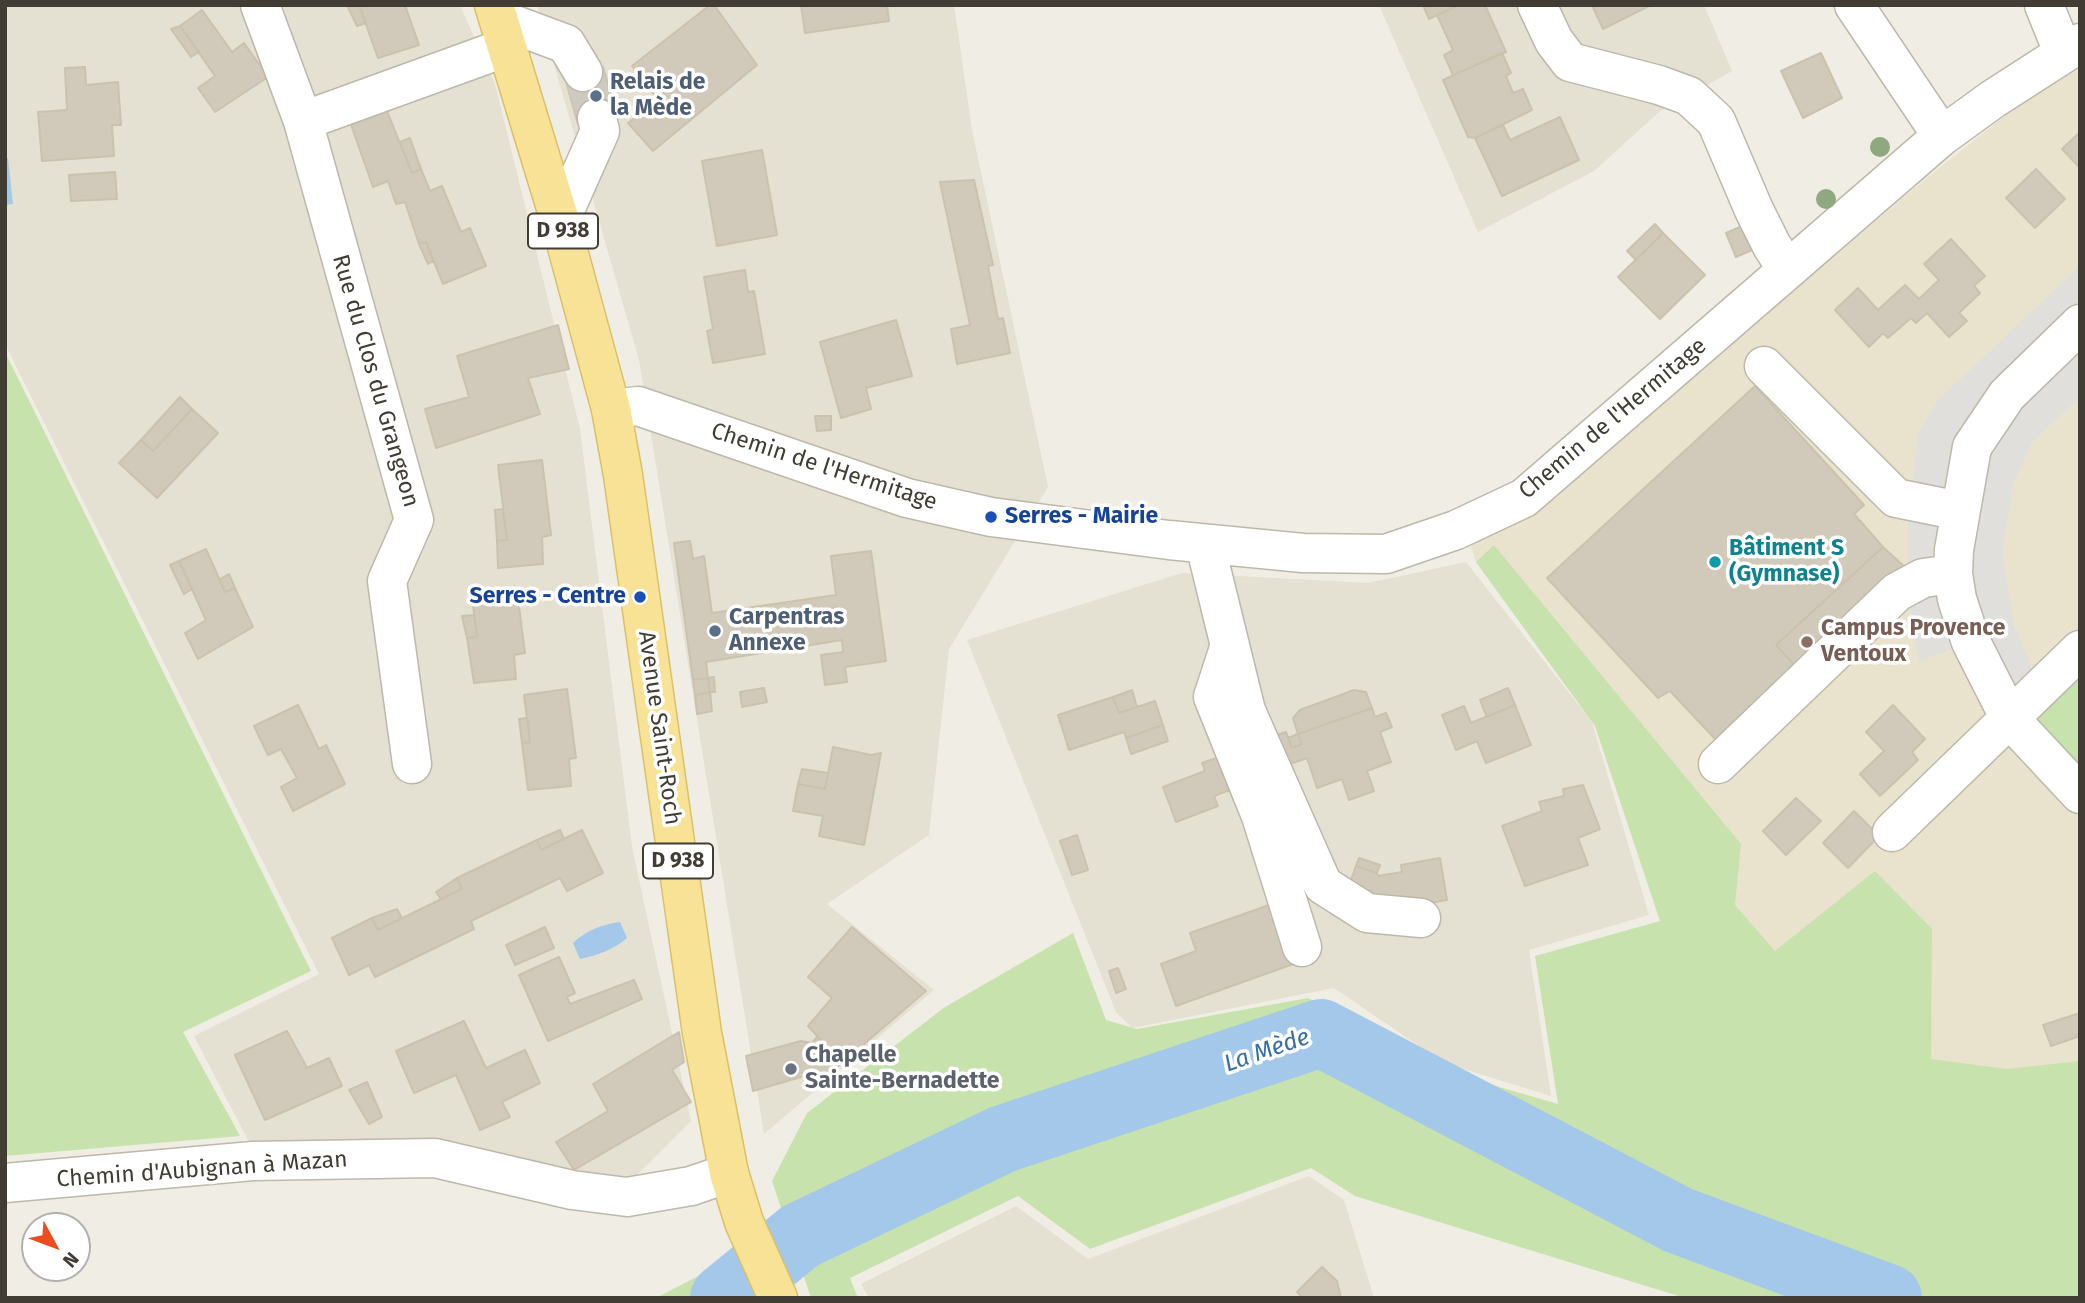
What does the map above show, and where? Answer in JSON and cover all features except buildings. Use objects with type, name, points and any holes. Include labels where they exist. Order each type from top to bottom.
[{"type":"main road","name":"Avenue Saint-Roch","points":[[500,24],[560,221],[611,409],[623,475],[702,1033],[729,1173],[744,1222],[776,1294]]},
{"type":"street","name":"Rue du Clos du Grangeon","points":[[260,5],[303,121],[414,520],[387,581],[412,764]]},
{"type":"street","points":[[1537,5],[1554,41],[1570,62],[1659,85],[1689,96],[1716,121],[1754,210],[1787,269]]},
{"type":"street","points":[[1854,5],[1942,136]]},
{"type":"street","points":[[2044,5],[2071,48]]},
{"type":"street","points":[[303,121],[500,24],[566,44],[583,72]]},
{"type":"street","name":"Chemin de l'Hermitage","points":[[611,409],[638,406],[907,498],[991,517],[1082,531],[1205,544],[1303,553],[1386,554],[1456,530],[1524,498],[1942,136],[2071,48]]},
{"type":"street","points":[[560,221],[600,131],[597,118]]},
{"type":"street","points":[[2080,324],[2007,395],[1972,447],[1960,511],[1953,574],[1957,600],[1971,642],[2010,719],[2080,794]]},
{"type":"street","points":[[1765,366],[1896,498],[1960,511]]},
{"type":"street","points":[[1205,544],[1246,711],[1323,885],[1367,913],[1421,918]]},
{"type":"street","points":[[1718,764],[1897,592],[1923,578],[1953,574]]},
{"type":"street","points":[[1230,645],[1213,697],[1261,816],[1303,947]]},
{"type":"street","points":[[1892,832],[2080,650]]},
{"type":"street","name":"Chemin d'Aubignan à Mazan","points":[[5,1183],[253,1161],[435,1158],[572,1190],[627,1197],[691,1186],[729,1173]]},
{"type":"shaded area","points":[[5,5],[460,5],[495,84],[580,429],[632,847],[691,1121],[628,1184],[252,1148],[194,1036],[319,974],[5,344]]},
{"type":"shaded area","points":[[537,5],[954,5],[972,130],[1048,487],[949,649],[929,835],[827,904],[934,990],[764,1134],[639,360]]},
{"type":"shaded area","points":[[1379,5],[1704,5],[1732,71],[1659,112],[1594,171],[1478,232]]},
{"type":"shaded area","name":"Campus Provence Ventoux","points":[[2080,68],[2080,1237],[1661,922],[1595,726],[1476,562],[1469,541],[1537,509],[1929,176],[2020,104]]},
{"type":"shaded area","points":[[2080,266],[2080,397],[2032,442],[2014,483],[2002,551],[2013,622],[2040,687],[2010,719],[1971,642],[1919,661],[1909,602],[1908,520],[1918,433],[1938,400]]},
{"type":"shaded area","points":[[1466,562],[1592,722],[1649,915],[1529,950],[1551,1096],[1444,1063],[1334,988],[1132,1028],[1116,1012],[967,640],[1182,573],[1368,583]]},
{"type":"shaded area","points":[[1309,1176],[1344,1200],[1374,1298],[869,1298],[861,1284],[1016,1206],[1088,1259]]},
{"type":"green space","points":[[5,352],[311,971],[183,1032],[240,1136],[5,1156]]},
{"type":"green space","points":[[1494,545],[1741,844],[1735,905],[1775,951],[1875,871],[1932,929],[1931,1059],[2007,1069],[2080,1061],[2080,1298],[1685,1298],[1355,1196],[1311,1168],[1090,1249],[1018,1196],[850,1278],[858,1298],[811,1298],[772,1181],[807,1113],[945,1007],[1073,933],[1106,1020],[1137,1029],[1308,998],[1441,1070],[1558,1104],[1535,956],[1660,921],[1595,726],[1476,562]]},
{"type":"green space","points":[[2080,665],[2080,766],[2031,713]]},
{"type":"green space","points":[[708,1271],[721,1298],[656,1298]]},
{"type":"water","points":[[5,158],[8,158],[13,204],[5,205]]},
{"type":"water","points":[[620,922],[627,938],[605,951],[580,959],[573,943],[595,929]]},
{"type":"waterway","name":"La Mède","points":[[724,1298],[800,1236],[1003,1139],[1321,1033],[1678,1220],[1888,1298]]},
{"type":"tunnel","points":[[583,72],[597,118]]},
{"type":"place","name":"Relais de la Mède","points":[[596,96]]},
{"type":"place","name":"Serres - Mairie","points":[[991,517]]},
{"type":"place","name":"Bâtiment S (Gymnase)","points":[[1715,562]]},
{"type":"place","name":"Serres - Centre","points":[[640,597]]},
{"type":"place","name":"Carpentras Annexe","points":[[715,631]]},
{"type":"place","name":"Campus Provence Ventoux","points":[[1807,642]]},
{"type":"place","name":"Chapelle Sainte-Bernadette","points":[[791,1069]]}]
